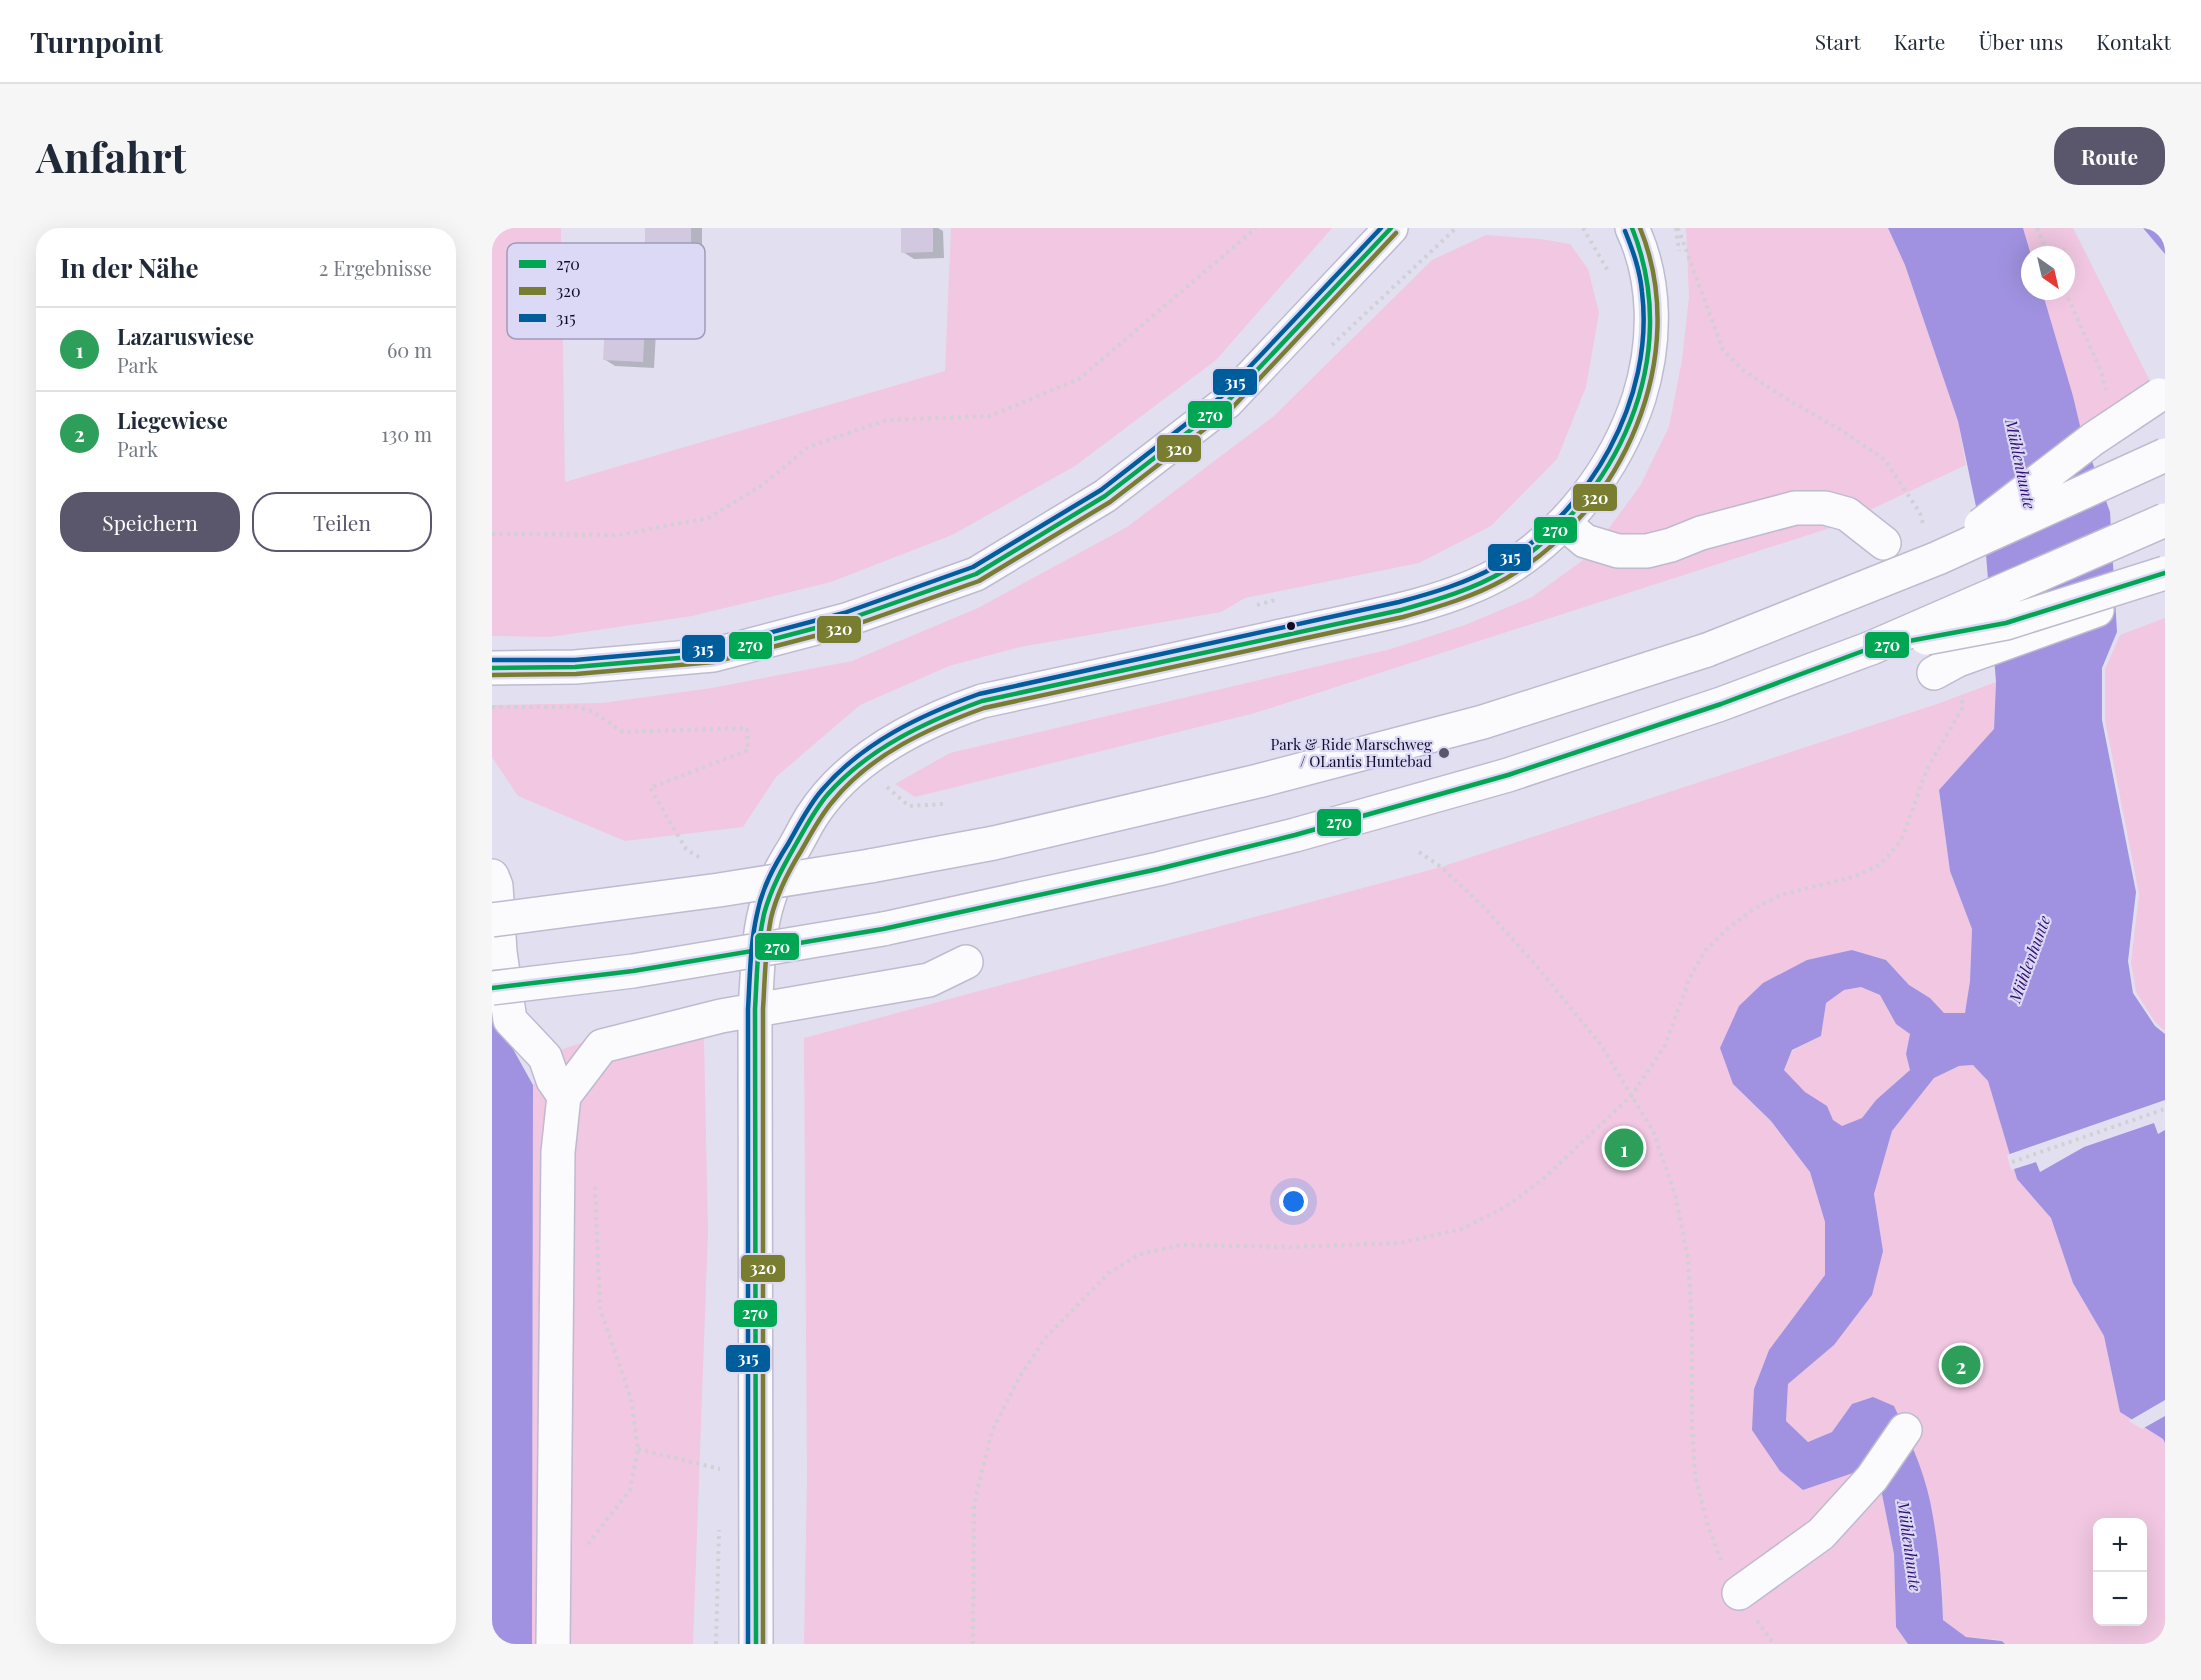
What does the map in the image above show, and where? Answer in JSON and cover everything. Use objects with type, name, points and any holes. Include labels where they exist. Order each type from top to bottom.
[{"type":"main road","points":[[492,668],[562,667],[713,655],[846,620],[976,574],[1105,496],[1227,402],[1391,228]]},
{"type":"main road","points":[[756,1644],[755,1010],[760,945],[768,900],[787,860],[813,815],[835,788],[889,743],[944,714],[982,701],[1374,616],[1456,594],[1502,572],[1534,549],[1589,495],[1631,421],[1647,370],[1653,316],[1646,274],[1632,228]]},
{"type":"main road","points":[[1932,546],[2162,393]]},
{"type":"main road","points":[[492,920],[662,898],[870,866],[994,843],[1258,781],[1483,722],[1707,650],[1932,546],[2165,455]]},
{"type":"main road","points":[[1564,522],[1585,541],[1617,551],[1647,550],[1795,508],[1825,508],[1847,514],[1884,543]]},
{"type":"main road","points":[[492,988],[633,971],[883,929],[1158,869],[1295,835],[1508,775],[1721,704],[1871,648],[2165,520]]},
{"type":"main road","points":[[1871,648],[2006,623],[2165,573]]},
{"type":"main road","points":[[1946,666],[2165,585]]},
{"type":"main road","points":[[492,876],[496,886],[500,952],[510,1020],[545,1057],[553,1080],[564,1096]]},
{"type":"main road","points":[[553,1644],[558,1152],[564,1096],[602,1046],[721,1016],[929,980],[966,962]]},
{"type":"main road","points":[[1739,1593],[1821,1533],[1872,1478],[1905,1430]]},
{"type":"path","points":[[492,534],[619,535],[708,518],[764,484],[808,447],[886,420],[990,416],[1079,380],[1256,228]]},
{"type":"path","points":[[1583,228],[1614,281]]},
{"type":"path","points":[[1678,228],[1723,350],[1744,371],[1841,430],[1885,460],[1920,513],[1932,546]]},
{"type":"path","points":[[2037,228],[2045,246]]},
{"type":"path","points":[[2069,300],[2101,372]]},
{"type":"path","points":[[1253,607],[1261,602],[1284,597]]},
{"type":"path","points":[[973,1644],[974,1503],[992,1431],[1020,1376],[1047,1336],[1109,1273],[1140,1254],[1181,1245],[1293,1247],[1400,1243],[1462,1229],[1505,1207],[1541,1181],[1632,1095],[1665,1045],[1691,975],[1706,950],[1728,928],[1754,909],[1780,895],[1853,877],[1879,865],[1901,841],[1927,769],[1963,707],[1946,666]]},
{"type":"path","points":[[492,707],[576,707],[592,711],[623,732],[747,728],[748,750],[650,788],[686,849],[704,861]]},
{"type":"path","points":[[1419,852],[1441,867],[1485,908],[1539,969],[1601,1045],[1653,1131],[1677,1204],[1688,1258],[1692,1322],[1692,1423],[1695,1475],[1708,1526],[1724,1567],[1774,1644]]},
{"type":"path","points":[[2012,1162],[2165,1109]]},
{"type":"path","points":[[554,1573],[571,1564],[630,1490],[638,1449],[631,1400],[600,1308],[594,1185]]},
{"type":"path","points":[[638,1449],[720,1469]]},
{"type":"shaded area","points":[[492,228],[561,228],[561,243],[507,243],[507,339],[563,339],[565,482],[945,371],[951,228],[1332,228],[1216,360],[1075,466],[952,535],[831,582],[692,616],[550,637],[492,636]]},
{"type":"shaded area","points":[[1686,228],[1888,228],[1905,265],[1958,421],[1966,465],[1833,527],[1255,713],[915,797],[895,784],[950,753],[1391,649],[1465,625],[1532,597],[1582,561],[1609,528],[1640,486],[1669,427],[1682,360],[1689,297]]},
{"type":"shaded area","points":[[2023,228],[2073,228],[2151,383],[2081,430],[2045,300],[2075,300],[2075,246],[2028,246]]},
{"type":"shaded area","points":[[1486,235],[1541,239],[1570,244],[1588,269],[1599,313],[1586,387],[1557,459],[1491,526],[1419,563],[1245,598],[1221,612],[1020,647],[949,666],[860,705],[776,777],[743,827],[625,841],[518,796],[492,757],[492,705],[602,703],[712,688],[852,661],[978,608],[1127,527],[1274,416],[1432,260]]},
{"type":"shaded area","points":[[2165,618],[2165,1031],[2155,1022],[2136,992],[2131,962],[2139,894],[2105,720],[2105,669],[2120,635]]},
{"type":"shaded area","points":[[1996,682],[1994,729],[1939,790],[1950,871],[1972,929],[1970,981],[1965,1014],[1944,1013],[1930,998],[1909,985],[1886,960],[1852,950],[1733,1084],[1771,1121],[1810,1172],[1825,1222],[1825,1275],[1769,1350],[1754,1389],[1803,1490],[1865,1469],[1881,1489],[1894,1554],[1896,1627],[1908,1644],[804,1644],[807,1479],[804,1038],[1441,867],[1940,703]]},
{"type":"shaded area","points":[[1861,987],[1880,995],[1896,1024],[1911,1034],[1906,1054],[1910,1070],[1876,1100],[1862,1118],[1843,1127],[1833,1120],[1826,1106],[1805,1092],[1784,1070],[1792,1051],[1821,1036],[1826,1003],[1844,990]]},
{"type":"shaded area","points":[[675,1021],[704,1039],[708,1232],[693,1644],[532,1644],[533,1085],[560,1050],[621,1030]]},
{"type":"shaded area","points":[[1974,1065],[1988,1081],[2017,1179],[2051,1218],[2073,1283],[2104,1336],[2120,1412],[2163,1439],[2165,1443],[2165,1644],[2005,1644],[2002,1640],[1966,1637],[1943,1620],[1942,1582],[1909,1439],[1894,1406],[1852,1404],[1832,1432],[1808,1442],[1786,1421],[1788,1384],[1834,1345],[1883,1251],[1874,1194],[1892,1131],[1934,1078],[1959,1066]]},
{"type":"water","name":"Mühlenhunte","points":[[1888,228],[2023,228],[2028,246],[2021,246],[2021,300],[2045,300],[2081,430],[2110,512],[2117,632],[2102,668],[2102,720],[2136,892],[2128,961],[2133,993],[2155,1026],[2165,1034],[2165,1443],[2163,1439],[2120,1412],[2104,1336],[2073,1283],[2051,1218],[2017,1179],[1988,1081],[1973,1065],[1959,1066],[1934,1078],[1892,1131],[1874,1194],[1883,1251],[1872,1295],[1834,1345],[1788,1384],[1786,1421],[1808,1442],[1832,1432],[1852,1404],[1873,1397],[1894,1406],[1919,1464],[1930,1501],[1939,1560],[1943,1620],[1966,1637],[2002,1641],[2005,1644],[1908,1644],[1896,1627],[1894,1554],[1881,1489],[1865,1469],[1803,1490],[1780,1471],[1752,1430],[1754,1389],[1769,1350],[1825,1275],[1825,1222],[1810,1172],[1771,1121],[1733,1084],[1720,1048],[1739,1006],[1763,983],[1807,960],[1852,950],[1886,960],[1909,985],[1930,998],[1944,1013],[1965,1013],[1970,981],[1972,929],[1950,871],[1939,790],[1994,729],[1996,682],[1986,554],[1958,421],[1905,265]],"holes":[[[1861,987],[1880,995],[1896,1024],[1910,1034],[1906,1054],[1910,1070],[1876,1100],[1862,1118],[1842,1126],[1833,1120],[1827,1106],[1805,1092],[1784,1070],[1792,1050],[1821,1036],[1826,1003],[1844,990]]]},
{"type":"water","points":[[2143,228],[2165,228],[2165,254]]},
{"type":"water","points":[[492,1011],[533,1085],[532,1644],[492,1644]]},
{"type":"pier","points":[[2165,1100],[2165,1130],[2158,1134],[2154,1123],[2084,1147],[2040,1172],[2036,1162],[2011,1170],[2007,1155]]},
{"type":"pier","points":[[2165,1400],[2165,1416],[2142,1429],[2129,1421]]},
{"type":"building","points":[[645,228],[691,228],[691,243],[645,243]]},
{"type":"building","points":[[901,228],[933,228],[933,252],[901,253]]},
{"type":"building","points":[[604,339],[644,339],[643,362],[603,360]]},
{"type":"transit line","name":"315","points":[[492,660],[575,660],[712,648],[844,613],[973,567],[1101,490],[1222,396],[1381,228]]},
{"type":"transit line","name":"270","points":[[492,668],[575,667],[713,655],[846,620],[976,574],[1105,496],[1227,402],[1391,228]]},
{"type":"transit line","name":"270","points":[[756,1644],[755,1009],[758,961],[764,914],[770,895],[811,818],[828,794],[861,763],[899,738],[982,701],[1401,610],[1467,589],[1504,571],[1544,541],[1579,506],[1608,465],[1630,421],[1644,374],[1650,326],[1646,277],[1632,228]]},
{"type":"transit line","name":"320","points":[[763,1644],[763,1009],[769,929],[776,900],[787,875],[816,825],[848,784],[883,756],[943,724],[984,708],[1403,617],[1455,601],[1493,585],[1547,550],[1583,514],[1613,472],[1636,426],[1651,378],[1657,327],[1654,277],[1640,228]]},
{"type":"transit line","name":"315","points":[[748,1644],[748,1009],[751,961],[759,904],[765,886],[808,809],[838,773],[874,744],[915,721],[979,694],[1412,599],[1473,578],[1497,566],[1530,544],[1561,516],[1587,484],[1609,449],[1626,412],[1638,372],[1643,332],[1640,276],[1625,231]]},
{"type":"transit line","name":"320","points":[[492,675],[576,674],[714,662],[849,627],[979,581],[1110,502],[1232,408],[1396,233]]},
{"type":"transit line","name":"270","points":[[492,988],[633,971],[883,929],[1158,869],[1295,835],[1508,775],[1721,704],[1871,648],[2006,623],[2165,573]]},
{"type":"place","name":"Park & Ride Marschweg / OLantis Huntebad","points":[[1444,753]]},
{"type":"place","name":"Lazaruswiese","points":[[1624,1148]]},
{"type":"place","name":"Liegewiese","points":[[1961,1365]]}]
